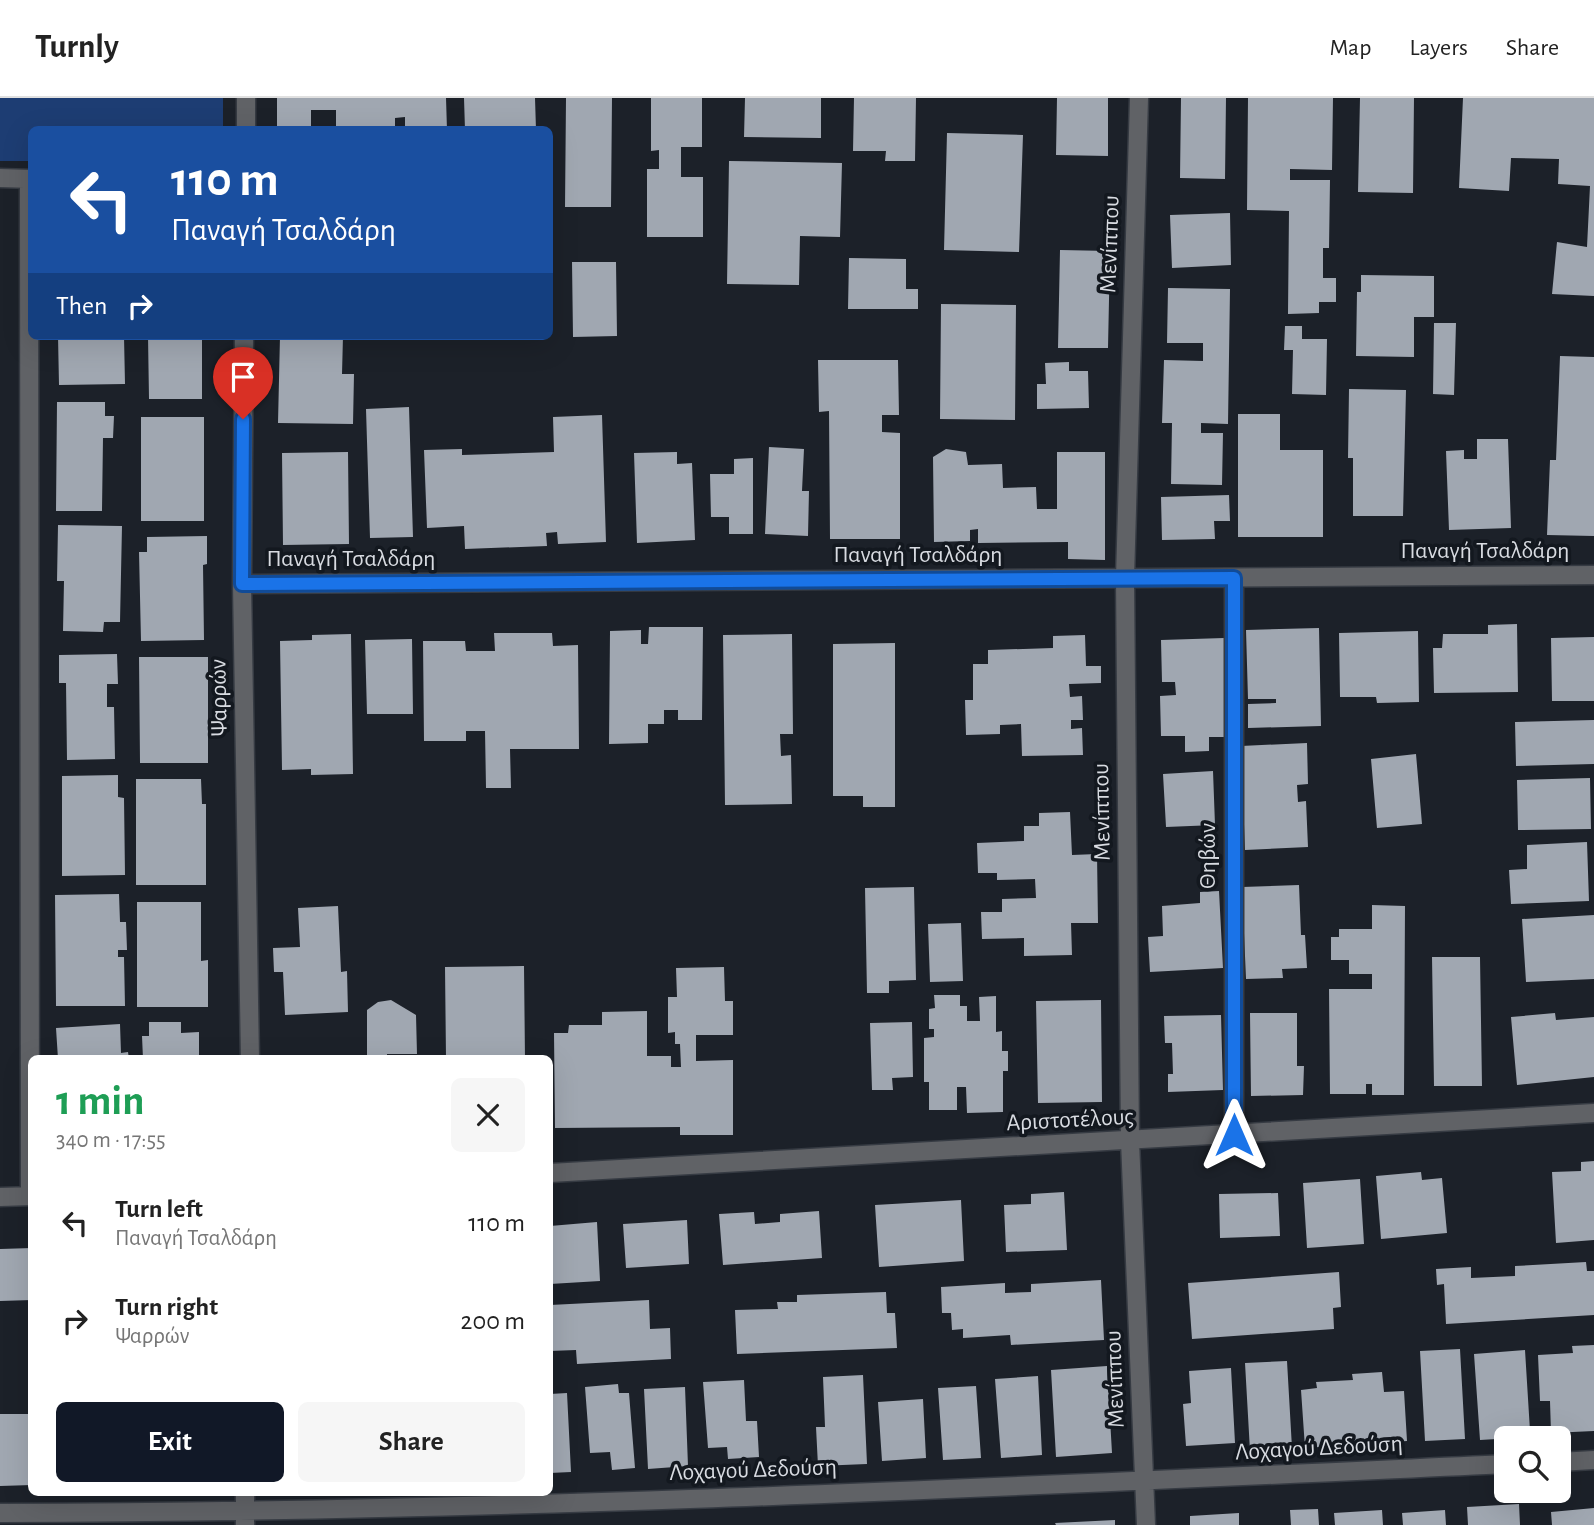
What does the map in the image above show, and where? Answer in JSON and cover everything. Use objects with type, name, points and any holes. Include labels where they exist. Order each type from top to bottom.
[{"type":"street","points":[[246,98],[246,126]]},
{"type":"street","name":"Μενίππου","points":[[1139,98],[1125,578],[1130,1141],[1146,1525]]},
{"type":"street","points":[[0,178],[28,179]]},
{"type":"street","points":[[30,340],[31,1055]]},
{"type":"street","name":"Ψαρρών","points":[[244,340],[242,584],[250,1055]]},
{"type":"street","name":"Παναγή Τσαλδάρη","points":[[242,584],[1594,575]]},
{"type":"street","name":"Θηβών","points":[[1234,578],[1234,1135]]},
{"type":"street","name":"Αριστοτέλους","points":[[553,1174],[1594,1113]]},
{"type":"street","points":[[0,1197],[28,1196]]},
{"type":"street","points":[[1571,1462],[1594,1461]]},
{"type":"street","name":"Λοχαγού Δεδούση","points":[[0,1513],[245,1519],[1494,1465]]},
{"type":"street","points":[[245,1496],[245,1519]]},
{"type":"shaded area","points":[[0,98],[223,98],[223,126],[28,126],[28,161],[0,161]]},
{"type":"building","points":[[277,98],[446,98],[447,126],[405,126],[405,117],[395,118],[395,126],[336,126],[336,110],[311,110],[311,126],[277,126]]},
{"type":"building","points":[[464,98],[535,98],[536,126],[465,126]]},
{"type":"building","points":[[566,98],[612,98],[611,207],[565,207]]},
{"type":"building","points":[[651,98],[702,98],[702,147],[681,147],[681,177],[703,177],[703,237],[647,237],[647,169],[659,169],[659,150],[651,151]]},
{"type":"building","points":[[745,98],[821,98],[821,138],[744,137]]},
{"type":"building","points":[[854,98],[916,98],[915,161],[885,161],[886,151],[853,151]]},
{"type":"building","points":[[1057,98],[1108,98],[1108,156],[1056,155]]},
{"type":"building","points":[[1181,98],[1226,98],[1225,179],[1180,178]]},
{"type":"building","points":[[1248,98],[1333,98],[1332,170],[1290,169],[1290,180],[1330,180],[1329,248],[1323,248],[1323,278],[1336,278],[1336,302],[1319,302],[1319,313],[1288,314],[1289,211],[1247,210]]},
{"type":"building","points":[[1360,98],[1414,98],[1413,193],[1358,192]]},
{"type":"building","points":[[1463,98],[1594,98],[1594,296],[1552,294],[1557,242],[1587,247],[1590,186],[1558,184],[1559,159],[1511,158],[1509,191],[1459,188]]},
{"type":"building","points":[[947,133],[1023,135],[1019,252],[944,250]]},
{"type":"building","points":[[729,161],[842,163],[840,237],[800,236],[799,285],[727,284]]},
{"type":"building","points":[[1230,213],[1231,265],[1172,268],[1170,215]]},
{"type":"building","points":[[1060,250],[1110,251],[1108,348],[1058,348]]},
{"type":"building","points":[[849,258],[906,259],[906,289],[918,289],[918,309],[848,309]]},
{"type":"building","points":[[572,262],[616,262],[617,336],[573,337]]},
{"type":"building","points":[[1361,275],[1434,276],[1434,317],[1414,317],[1414,357],[1356,356],[1357,292],[1361,292]]},
{"type":"building","points":[[1168,288],[1230,289],[1228,424],[1201,423],[1201,433],[1223,433],[1222,485],[1171,484],[1172,423],[1162,423],[1164,360],[1203,361],[1203,343],[1167,343]]},
{"type":"building","points":[[941,304],[1016,305],[1015,420],[940,419]]},
{"type":"building","points":[[1434,323],[1456,323],[1454,395],[1433,394]]},
{"type":"building","points":[[1285,326],[1302,326],[1302,339],[1327,339],[1326,395],[1292,394],[1293,350],[1284,350]]},
{"type":"building","points":[[58,340],[124,340],[125,384],[59,385]]},
{"type":"building","points":[[148,340],[202,340],[202,399],[149,399]]},
{"type":"building","points":[[280,340],[343,340],[342,374],[354,374],[353,424],[278,423]]},
{"type":"building","points":[[1560,356],[1594,357],[1594,536],[1547,535],[1550,460],[1556,460]]},
{"type":"building","points":[[818,360],[898,360],[899,415],[882,415],[882,432],[900,433],[900,539],[830,539],[829,411],[819,412]]},
{"type":"building","points":[[1069,362],[1069,371],[1088,371],[1089,408],[1037,409],[1037,384],[1046,384],[1045,363]]},
{"type":"building","points":[[1349,389],[1406,390],[1403,516],[1353,516],[1353,458],[1348,458]]},
{"type":"building","points":[[57,402],[105,402],[105,416],[114,416],[113,438],[103,438],[102,511],[56,511]]},
{"type":"building","points":[[409,407],[413,537],[370,538],[366,409]]},
{"type":"building","points":[[1238,414],[1280,414],[1280,450],[1323,450],[1323,537],[1238,537]]},
{"type":"building","points":[[602,415],[606,542],[558,544],[557,532],[546,533],[547,546],[465,549],[464,526],[427,528],[424,450],[462,449],[462,455],[554,452],[553,417]]},
{"type":"building","points":[[141,417],[204,417],[204,521],[141,521]]},
{"type":"building","points":[[1477,439],[1508,439],[1511,528],[1449,530],[1446,451],[1464,450],[1464,459],[1477,459]]},
{"type":"building","points":[[769,447],[804,449],[802,491],[809,491],[808,536],[765,534]]},
{"type":"building","points":[[946,449],[966,452],[968,465],[1002,464],[1003,488],[1036,487],[1037,509],[1057,509],[1057,452],[1105,452],[1105,560],[1068,559],[1068,542],[978,543],[978,529],[970,530],[970,541],[934,542],[933,457]]},
{"type":"building","points":[[348,452],[349,544],[283,545],[282,453]]},
{"type":"building","points":[[677,452],[677,464],[692,463],[695,540],[637,543],[634,453]]},
{"type":"building","points":[[753,458],[753,534],[729,534],[729,517],[711,517],[710,474],[734,474],[734,459]]},
{"type":"building","points":[[1229,495],[1230,521],[1214,521],[1215,539],[1162,540],[1161,497]]},
{"type":"building","points":[[58,525],[122,526],[120,622],[104,622],[103,632],[63,631],[64,581],[57,581]]},
{"type":"building","points":[[207,536],[207,564],[203,565],[204,640],[141,641],[139,552],[147,552],[147,537]]},
{"type":"building","points":[[1517,624],[1518,692],[1434,693],[1433,648],[1442,648],[1443,634],[1488,634],[1488,625]]},
{"type":"building","points":[[649,627],[703,627],[702,720],[678,720],[678,710],[664,710],[664,724],[648,724],[648,743],[609,744],[610,631],[641,630],[641,644],[648,644]]},
{"type":"building","points":[[1319,628],[1321,726],[1248,728],[1248,704],[1276,703],[1276,699],[1248,699],[1246,630]]},
{"type":"building","points":[[1418,631],[1419,702],[1377,703],[1376,697],[1340,697],[1339,633]]},
{"type":"building","points":[[494,633],[552,633],[553,646],[578,645],[579,749],[510,749],[511,788],[486,788],[485,731],[466,731],[466,741],[424,741],[423,641],[465,641],[466,651],[495,651]]},
{"type":"building","points":[[351,634],[353,774],[311,775],[311,769],[282,770],[280,641],[312,640],[312,635]]},
{"type":"building","points":[[792,634],[793,734],[780,734],[781,756],[791,755],[792,804],[725,805],[723,635]]},
{"type":"building","points":[[1085,635],[1086,666],[1101,666],[1101,683],[1069,684],[1070,697],[1082,696],[1083,720],[1071,720],[1071,729],[1082,728],[1083,755],[1022,756],[1021,724],[1000,725],[1000,734],[966,735],[965,700],[973,700],[973,664],[988,664],[988,650],[1053,648],[1053,636]]},
{"type":"building","points":[[1594,637],[1594,701],[1552,701],[1551,638]]},
{"type":"building","points":[[1224,638],[1225,737],[1209,737],[1209,751],[1185,752],[1185,736],[1161,736],[1160,696],[1176,695],[1175,682],[1162,682],[1161,640]]},
{"type":"building","points":[[412,639],[413,714],[367,714],[365,640]]},
{"type":"building","points":[[895,643],[895,807],[863,807],[863,796],[833,796],[833,644]]},
{"type":"building","points":[[117,654],[118,684],[107,684],[107,707],[114,707],[115,759],[67,760],[66,683],[59,683],[59,655]]},
{"type":"building","points":[[139,657],[208,657],[208,763],[140,763]]},
{"type":"building","points":[[1594,720],[1594,764],[1516,766],[1515,722]]},
{"type":"building","points":[[1307,743],[1308,784],[1297,785],[1298,802],[1306,801],[1308,847],[1245,850],[1241,746]]},
{"type":"building","points":[[1416,754],[1422,824],[1377,828],[1371,759]]},
{"type":"building","points":[[1213,771],[1215,825],[1166,827],[1163,774]]},
{"type":"building","points":[[118,775],[118,797],[124,798],[125,875],[62,876],[62,776]]},
{"type":"building","points":[[1590,778],[1591,829],[1518,830],[1517,780]]},
{"type":"building","points":[[136,779],[201,779],[202,804],[206,804],[206,885],[136,885]]},
{"type":"building","points":[[1070,812],[1072,855],[1097,854],[1098,923],[1071,923],[1072,955],[1024,956],[1024,938],[982,939],[981,912],[1002,912],[1002,899],[1036,898],[1035,879],[997,880],[997,873],[978,873],[977,843],[1024,841],[1024,826],[1039,826],[1039,813]]},
{"type":"building","points":[[1587,842],[1589,901],[1511,904],[1509,870],[1527,869],[1527,845]]},
{"type":"building","points":[[1299,885],[1301,935],[1305,935],[1307,968],[1282,969],[1283,978],[1246,979],[1242,887]]},
{"type":"building","points":[[914,887],[916,980],[889,981],[889,993],[867,993],[865,888]]},
{"type":"building","points":[[1219,891],[1223,968],[1150,972],[1148,937],[1163,936],[1162,906],[1200,903],[1200,892]]},
{"type":"building","points":[[119,894],[120,922],[126,922],[127,950],[118,950],[118,957],[124,957],[125,1006],[56,1006],[55,895]]},
{"type":"building","points":[[137,902],[201,902],[201,961],[208,960],[208,1007],[137,1007]]},
{"type":"building","points":[[1372,905],[1405,906],[1404,1095],[1372,1095],[1372,1084],[1366,1084],[1366,1094],[1330,1094],[1329,989],[1372,989],[1372,974],[1349,974],[1349,960],[1331,960],[1331,937],[1339,937],[1339,929],[1372,929]]},
{"type":"building","points":[[338,906],[341,972],[347,971],[348,1012],[285,1015],[283,972],[274,972],[273,948],[300,947],[298,908]]},
{"type":"building","points":[[1594,915],[1594,979],[1526,982],[1522,919]]},
{"type":"building","points":[[961,923],[963,981],[930,982],[928,924]]},
{"type":"building","points":[[1432,957],[1480,957],[1482,1086],[1434,1086]]},
{"type":"building","points":[[524,966],[525,1055],[446,1055],[445,967]]},
{"type":"building","points":[[724,967],[725,1001],[733,1001],[733,1035],[696,1035],[696,1061],[733,1060],[733,1135],[680,1135],[680,1127],[555,1128],[554,1033],[568,1033],[569,1025],[602,1025],[602,1012],[647,1011],[647,1056],[671,1056],[671,1067],[681,1067],[680,1044],[675,1044],[675,1032],[668,1033],[668,997],[677,997],[676,968]]},
{"type":"building","points":[[934,995],[960,995],[960,1006],[967,1006],[967,1021],[980,1021],[979,997],[996,996],[996,1032],[1002,1031],[1002,1051],[1008,1051],[1008,1071],[1003,1071],[1003,1112],[967,1113],[966,1087],[957,1087],[957,1110],[929,1110],[929,1082],[924,1082],[924,1038],[934,1037],[934,1029],[929,1029],[929,1009],[935,1008]]},
{"type":"building","points":[[391,1000],[416,1015],[417,1054],[367,1055],[367,1010],[378,1002]]},
{"type":"building","points":[[1101,1000],[1102,1102],[1038,1103],[1036,1001]]},
{"type":"building","points":[[1250,1013],[1297,1013],[1297,1066],[1304,1066],[1303,1095],[1251,1096]]},
{"type":"building","points":[[1555,1013],[1556,1020],[1594,1017],[1594,1077],[1517,1085],[1511,1017]]},
{"type":"building","points":[[1221,1015],[1223,1090],[1168,1092],[1168,1074],[1173,1074],[1172,1043],[1165,1043],[1164,1016]]},
{"type":"building","points":[[149,1022],[181,1022],[181,1033],[199,1032],[199,1055],[143,1055],[142,1036],[149,1036]]},
{"type":"building","points":[[912,1022],[913,1077],[892,1078],[893,1090],[872,1090],[870,1023]]},
{"type":"building","points":[[120,1024],[121,1053],[128,1052],[128,1055],[58,1055],[56,1028]]},
{"type":"building","points":[[1594,1161],[1594,1240],[1556,1243],[1552,1172],[1581,1171],[1581,1162]]},
{"type":"building","points":[[1421,1172],[1422,1180],[1442,1178],[1447,1233],[1381,1239],[1376,1176]]},
{"type":"building","points":[[1360,1179],[1364,1244],[1307,1248],[1303,1183]]},
{"type":"building","points":[[1064,1192],[1067,1250],[1006,1252],[1004,1205],[1031,1204],[1031,1194]]},
{"type":"building","points":[[1278,1193],[1280,1236],[1220,1238],[1219,1194]]},
{"type":"building","points":[[961,1200],[964,1261],[879,1267],[875,1205]]},
{"type":"building","points":[[819,1211],[822,1258],[723,1265],[719,1214],[754,1212],[755,1224],[780,1222],[780,1214]]},
{"type":"building","points":[[687,1220],[689,1264],[626,1268],[623,1224]]},
{"type":"building","points":[[597,1222],[600,1281],[553,1284],[553,1226]]},
{"type":"building","points":[[28,1248],[28,1300],[0,1301],[0,1249]]},
{"type":"building","points":[[1586,1262],[1587,1271],[1594,1271],[1594,1315],[1446,1324],[1444,1284],[1437,1285],[1436,1269],[1471,1267],[1471,1278],[1515,1276],[1515,1266]]},
{"type":"building","points":[[1339,1272],[1341,1307],[1333,1308],[1334,1329],[1192,1339],[1188,1283]]},
{"type":"building","points":[[1101,1280],[1104,1340],[1011,1345],[1010,1335],[963,1338],[963,1329],[952,1330],[951,1313],[942,1313],[941,1287],[1005,1283],[1005,1293],[1031,1292],[1031,1284]]},
{"type":"building","points":[[886,1292],[887,1313],[895,1313],[897,1348],[737,1354],[735,1310],[778,1309],[777,1302],[797,1302],[797,1295]]},
{"type":"building","points":[[649,1300],[650,1329],[670,1328],[671,1359],[577,1364],[576,1350],[553,1351],[553,1305]]},
{"type":"building","points":[[1594,1345],[1594,1431],[1571,1432],[1571,1426],[1551,1426],[1550,1401],[1540,1401],[1538,1355],[1573,1353],[1572,1346]]},
{"type":"building","points":[[1460,1349],[1465,1439],[1425,1441],[1420,1351]]},
{"type":"building","points":[[1525,1350],[1530,1426],[1494,1426],[1494,1439],[1480,1440],[1474,1354]]},
{"type":"building","points":[[1287,1361],[1292,1448],[1250,1451],[1245,1363]]},
{"type":"building","points":[[1107,1366],[1112,1453],[1056,1457],[1051,1370]]},
{"type":"building","points":[[1231,1368],[1235,1443],[1186,1446],[1183,1404],[1191,1403],[1189,1371]]},
{"type":"building","points":[[1382,1372],[1384,1392],[1404,1391],[1407,1441],[1305,1448],[1301,1390],[1317,1388],[1316,1382],[1353,1380],[1352,1374]]},
{"type":"building","points":[[863,1375],[867,1464],[818,1466],[816,1427],[825,1427],[823,1377]]},
{"type":"building","points":[[1038,1376],[1042,1455],[1001,1458],[995,1379]]},
{"type":"building","points":[[744,1380],[746,1421],[757,1421],[759,1457],[728,1459],[727,1447],[708,1448],[703,1382]]},
{"type":"building","points":[[618,1384],[619,1393],[629,1393],[635,1468],[612,1470],[610,1452],[590,1453],[585,1387]]},
{"type":"building","points":[[976,1386],[981,1458],[943,1460],[938,1388]]},
{"type":"building","points":[[685,1387],[688,1466],[648,1469],[644,1389]]},
{"type":"building","points":[[567,1393],[571,1472],[553,1473],[553,1394]]},
{"type":"building","points":[[923,1399],[926,1458],[882,1461],[878,1402]]},
{"type":"building","points":[[0,1414],[28,1414],[28,1485],[0,1486]]},
{"type":"building","points":[[1519,1504],[1520,1525],[1468,1525],[1467,1507]]},
{"type":"building","points":[[1594,1508],[1594,1525],[1552,1525],[1551,1512]]},
{"type":"building","points":[[1318,1509],[1319,1525],[1291,1525],[1290,1510]]},
{"type":"building","points":[[1382,1510],[1383,1525],[1335,1525],[1334,1513]]},
{"type":"building","points":[[1445,1510],[1446,1525],[1403,1525],[1402,1513]]},
{"type":"building","points":[[1239,1513],[1239,1525],[1190,1525],[1190,1516]]},
{"type":"building","points":[[1115,1520],[1115,1525],[1055,1523]]},
{"type":"route","points":[[243,419],[242,584],[1234,578],[1234,1135]]}]
